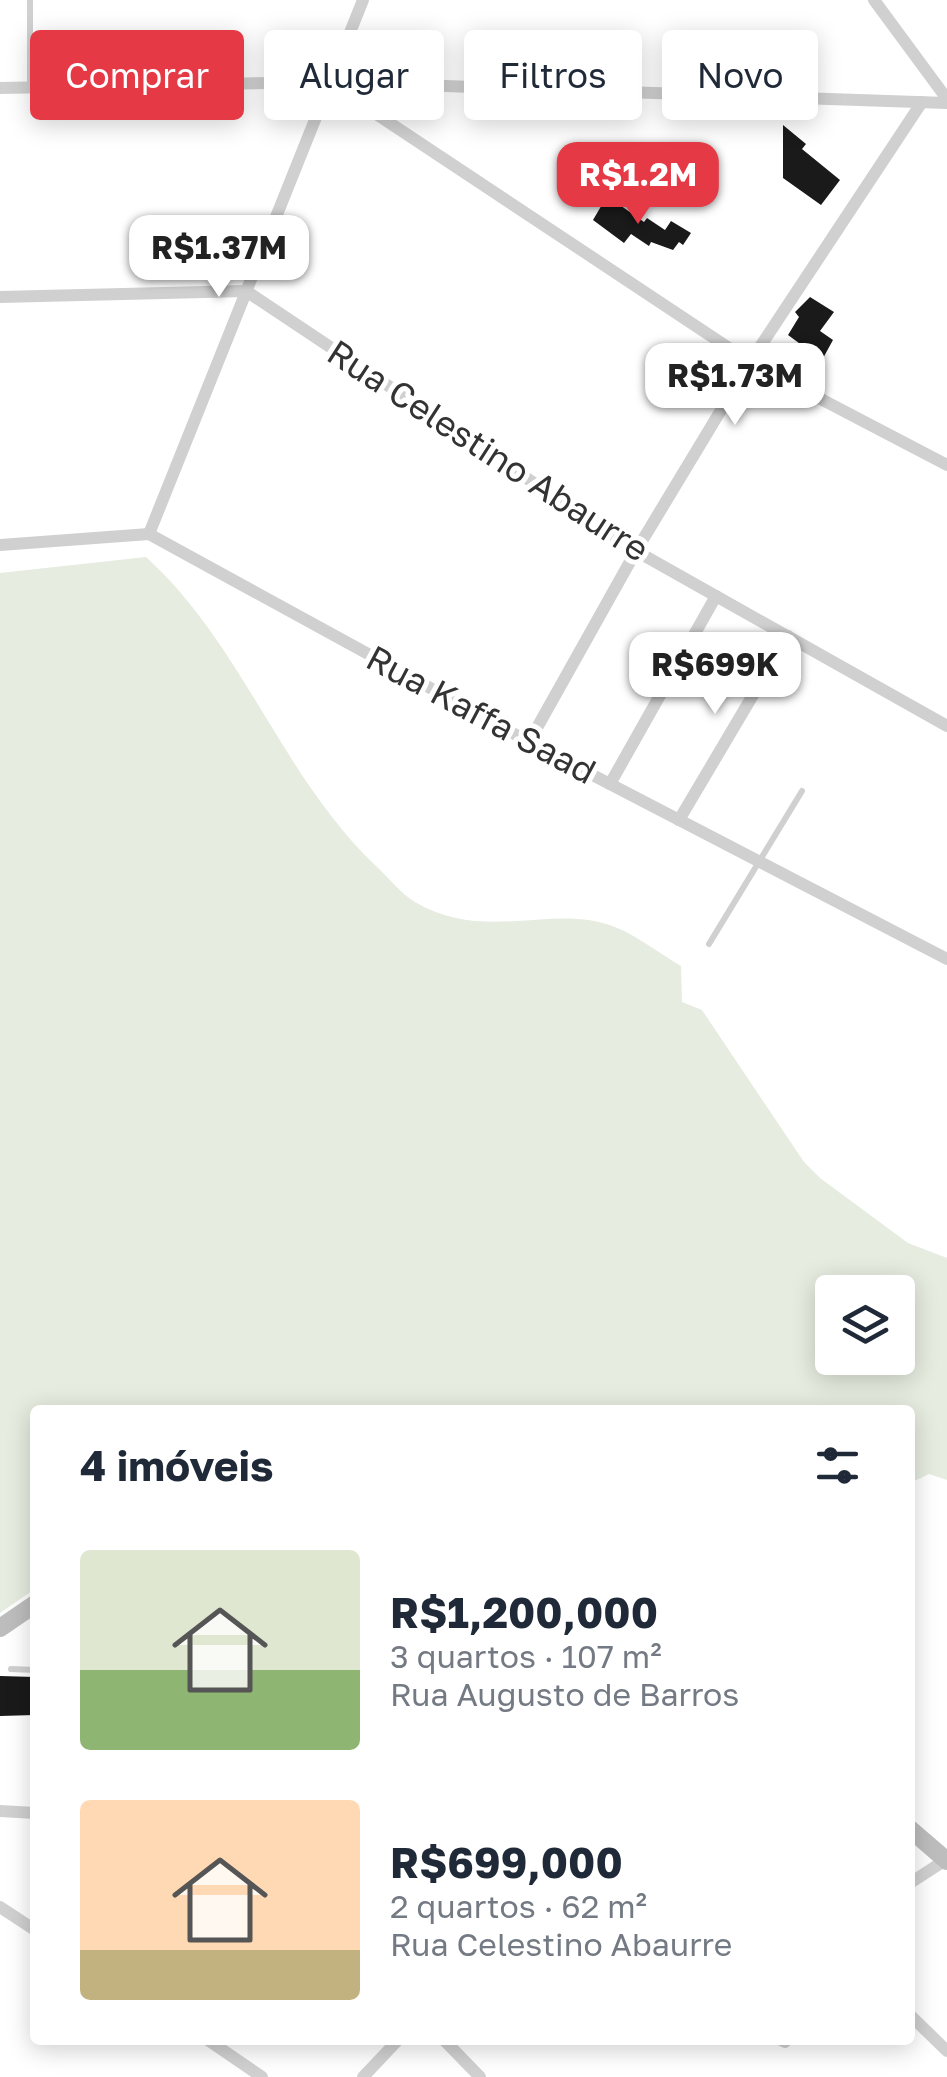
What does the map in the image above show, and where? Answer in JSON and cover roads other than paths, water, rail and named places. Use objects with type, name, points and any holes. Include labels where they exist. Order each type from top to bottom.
[{"type":"street","points":[[350,30],[362,0]]},
{"type":"street","points":[[874,0],[947,101]]},
{"type":"street","points":[[444,86],[947,101]]},
{"type":"street","points":[[0,88],[30,88]]},
{"type":"street","points":[[529,742],[636,550],[750,362],[922,102]]},
{"type":"street","points":[[0,545],[149,534],[314,120]]},
{"type":"street","points":[[386,120],[750,362],[947,465]]},
{"type":"street","points":[[0,297],[246,291]]},
{"type":"street","name":"Rua Celestino Abaurre","points":[[246,291],[636,550],[947,726]]},
{"type":"street","name":"Rua Kaffa Saad","points":[[149,534],[529,742],[947,959]]},
{"type":"street","points":[[610,784],[716,596]]},
{"type":"street","points":[[679,820],[788,636]]},
{"type":"street","points":[[0,1628],[30,1607]]},
{"type":"street","points":[[0,1811],[30,1813]]},
{"type":"street","points":[[915,1832],[946,1860],[915,1880]]},
{"type":"street","points":[[0,1907],[30,1927]]},
{"type":"street","points":[[915,2019],[947,2051]]},
{"type":"street","points":[[215,2045],[262,2077]]},
{"type":"street","points":[[363,2077],[393,2045]]},
{"type":"street","points":[[449,2045],[480,2077]]},
{"type":"lane","points":[[30,1],[30,30]]},
{"type":"lane","points":[[708,944],[802,791]]},
{"type":"lane","points":[[11,1670],[30,1670]]}]
